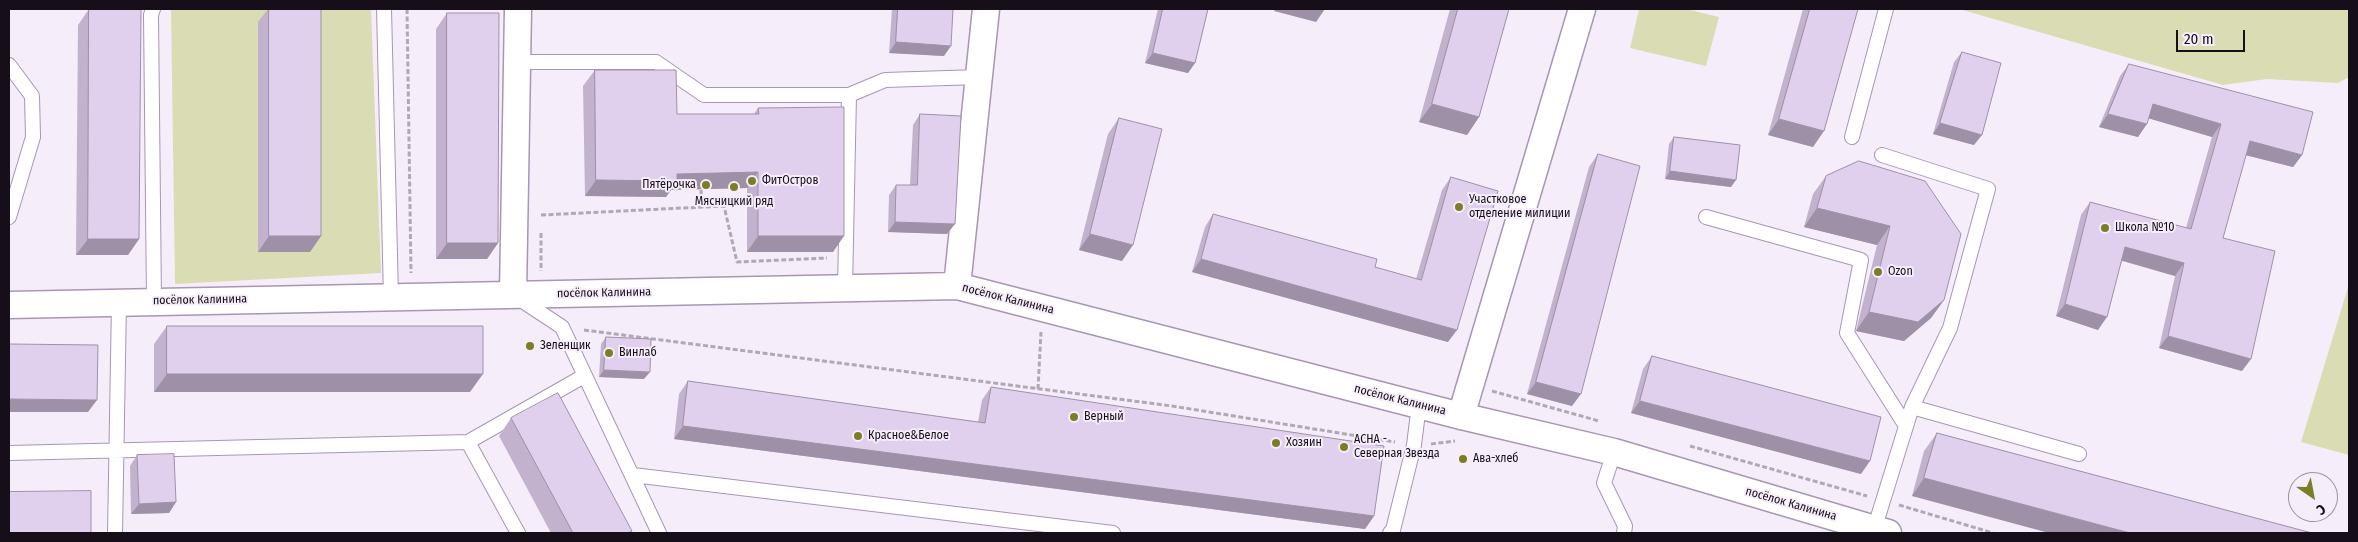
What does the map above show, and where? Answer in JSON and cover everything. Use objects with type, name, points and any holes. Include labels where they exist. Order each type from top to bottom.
[{"type":"street","points":[[513,294],[518,9]]},
{"type":"street","points":[[957,286],[986,9]]},
{"type":"street","points":[[1460,416],[1582,9]]},
{"type":"street","name":"посёлок Калинина","points":[[9,305],[957,286],[1460,416],[1614,452],[1878,532]]},
{"type":"lane","points":[[153,9],[151,15],[154,301]]},
{"type":"lane","points":[[384,9],[402,296]]},
{"type":"lane","points":[[1852,137],[1886,9]]},
{"type":"lane","points":[[518,62],[656,62],[704,95],[849,95],[886,80],[979,77]]},
{"type":"lane","points":[[9,65],[32,96],[33,137],[9,217]]},
{"type":"lane","points":[[845,288],[849,95]]},
{"type":"lane","points":[[1878,532],[1883,500],[1912,407],[1950,328],[1988,189],[1882,156]]},
{"type":"lane","points":[[1706,217],[1861,260],[1847,333],[1906,426]]},
{"type":"lane","points":[[513,294],[562,327],[659,533]]},
{"type":"lane","points":[[115,533],[119,302]]},
{"type":"lane","points":[[9,454],[468,442],[584,376]]},
{"type":"lane","points":[[1390,533],[1393,530],[1414,445],[1419,405]]},
{"type":"lane","points":[[1912,407],[2079,454]]},
{"type":"lane","points":[[468,442],[518,533]]},
{"type":"lane","points":[[1614,452],[1604,483],[1626,526],[1624,533]]},
{"type":"lane","points":[[633,475],[1113,533]]},
{"type":"path","points":[[402,296],[407,9]]},
{"type":"path","points":[[701,190],[702,207]]},
{"type":"path","points":[[541,215],[724,206],[737,262],[846,257]]},
{"type":"path","points":[[1038,389],[1042,308]]},
{"type":"path","points":[[562,327],[1172,406],[1414,445],[1458,441]]},
{"type":"path","points":[[1470,385],[1604,422]]},
{"type":"path","points":[[1681,444],[1883,500],[1993,533]]},
{"type":"green space","points":[[371,9],[381,273],[175,284],[171,10]]},
{"type":"green space","points":[[1639,9],[1686,9],[1719,17],[1706,66],[1630,48]]},
{"type":"green space","points":[[1959,9],[2349,9],[2349,77],[2338,83],[2267,79],[2223,85]]},
{"type":"green space","points":[[2349,284],[2349,455],[2301,442]]},
{"type":"building","points":[[89,9],[141,9],[139,239],[88,239]]},
{"type":"building","points":[[269,9],[321,9],[321,236],[269,236]]},
{"type":"building","points":[[898,9],[953,9],[951,46],[896,42]]},
{"type":"building","points":[[1163,9],[1208,9],[1195,63],[1153,53]]},
{"type":"building","points":[[1458,9],[1509,9],[1479,117],[1432,104]]},
{"type":"building","points":[[1810,9],[1858,9],[1824,131],[1779,119]]},
{"type":"building","points":[[447,13],[499,13],[498,243],[447,243]]},
{"type":"building","points":[[1962,52],[2001,63],[1982,135],[1940,123]]},
{"type":"building","name":"Школа №10","points":[[2129,64],[2313,112],[2302,155],[2250,141],[2223,238],[2275,251],[2251,359],[2168,336],[2184,263],[2125,247],[2107,317],[2065,304],[2090,202],[2191,229],[2221,124],[2153,104],[2147,124],[2108,114]]},
{"type":"building","points":[[595,70],[676,70],[677,114],[759,114],[758,108],[844,107],[844,236],[758,236],[758,172],[677,174],[677,181],[596,180]]},
{"type":"building","points":[[920,114],[961,116],[955,224],[895,222],[896,185],[917,185]]},
{"type":"building","points":[[1119,118],[1162,129],[1133,245],[1090,234]]},
{"type":"building","points":[[1674,137],[1740,145],[1736,180],[1670,171]]},
{"type":"building","points":[[1598,154],[1640,166],[1581,394],[1536,382]]},
{"type":"building","points":[[1859,161],[1925,181],[1961,234],[1944,300],[1918,322],[1869,312],[1890,226],[1817,208],[1826,176]]},
{"type":"building","points":[[1451,177],[1498,191],[1457,330],[1201,259],[1213,214],[1377,259],[1375,267],[1421,280]]},
{"type":"building","points":[[167,326],[483,326],[483,374],[167,374]]},
{"type":"building","points":[[606,337],[651,339],[650,372],[604,370]]},
{"type":"building","points":[[9,344],[98,345],[97,400],[9,399]]},
{"type":"building","points":[[1652,356],[1881,417],[1870,461],[1640,401]]},
{"type":"building","points":[[688,381],[985,423],[991,387],[1384,446],[1374,516],[683,426]]},
{"type":"building","points":[[558,393],[632,531],[628,533],[573,533],[511,418]]},
{"type":"building","points":[[1937,433],[2312,533],[2130,533],[1924,478]]},
{"type":"building","points":[[174,454],[176,502],[139,504],[137,455]]},
{"type":"building","points":[[91,491],[91,533],[9,533],[9,492]]},
{"type":"place","name":"ФитОстров","points":[[752,181]]},
{"type":"place","name":"Пятёрочка","points":[[706,185]]},
{"type":"place","name":"Мясницкий ряд","points":[[734,187]]},
{"type":"place","name":"Участковое отделение милиции","points":[[1459,207]]},
{"type":"place","name":"Школа №10","points":[[2105,228]]},
{"type":"place","name":"Ozon","points":[[1878,272]]},
{"type":"place","name":"Зеленщик","points":[[530,346]]},
{"type":"place","name":"Винлаб","points":[[609,353]]},
{"type":"place","name":"Верный","points":[[1074,417]]},
{"type":"place","name":"Красное&Белое","points":[[858,436]]},
{"type":"place","name":"Хозяин","points":[[1276,443]]},
{"type":"place","name":"АСНА - Северная Звезда","points":[[1344,447]]},
{"type":"place","name":"Ава-хлеб","points":[[1463,459]]}]
